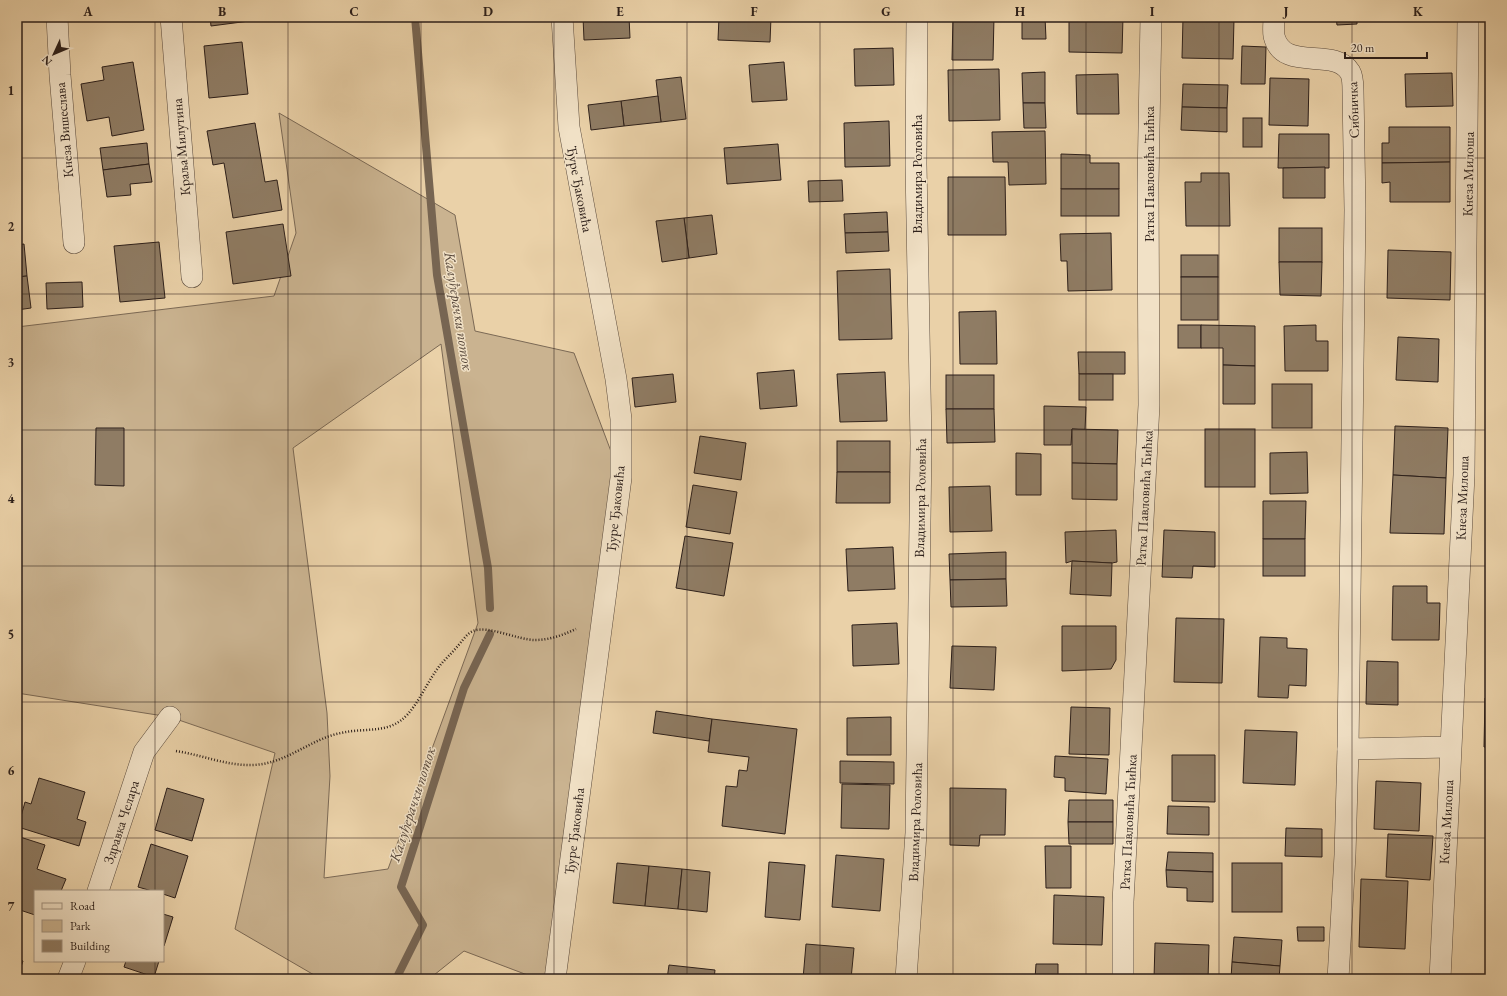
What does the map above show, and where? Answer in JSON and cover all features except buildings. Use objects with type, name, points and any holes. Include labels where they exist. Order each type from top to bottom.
[{"type":"street","name":"Кнеза Вишеслава","points":[[57,17],[60,75],[74,243]]},
{"type":"street","name":"Краља Милутина","points":[[170,17],[192,277]]},
{"type":"street","name":"Ђуре Ђаковића","points":[[555,979],[621,478],[621,419],[616,380],[569,127],[562,17]]},
{"type":"street","name":"Владимира Роловића","points":[[906,979],[916,833],[920,467],[916,164],[916,17]]},
{"type":"street","name":"Ратка Павловића Ћићка","points":[[1123,979],[1123,902],[1149,405],[1148,184],[1151,17]]},
{"type":"street","name":"Сибничка","points":[[1274,17],[1274,35],[1279,47],[1291,56],[1338,62],[1351,74],[1353,90],[1355,210],[1348,748]]},
{"type":"street","name":"Кнеза Милоша","points":[[1440,979],[1464,475],[1468,17]]},
{"type":"street","name":"Здравка Челара","points":[[98,890],[144,752],[170,717]]},
{"type":"street","points":[[1338,979],[1345,855],[1348,748],[1450,747]]},
{"type":"street","points":[[68,979],[74,962]]},
{"type":"path","points":[[144,752],[150,754],[170,750],[233,764],[264,764],[290,756],[318,740],[339,733],[357,730],[383,730],[393,726],[406,715],[439,666],[466,636],[473,631],[483,630],[534,640],[564,634],[602,617]]},
{"type":"green space","points":[[279,113],[455,215],[475,331],[574,353],[621,478],[555,979],[538,979],[464,951],[429,979],[321,979],[235,929],[275,753],[170,717],[17,693],[17,327],[274,296],[296,233]],"holes":[[[441,344],[478,623],[388,869],[324,878],[330,776],[327,713],[293,448]]]},
{"type":"waterway","name":"Калуђерачки поток","points":[[415,17],[437,275],[488,568],[490,608]]},
{"type":"waterway","name":"Калуђерачки поток","points":[[396,979],[423,925],[401,887],[464,688],[490,634]]}]
